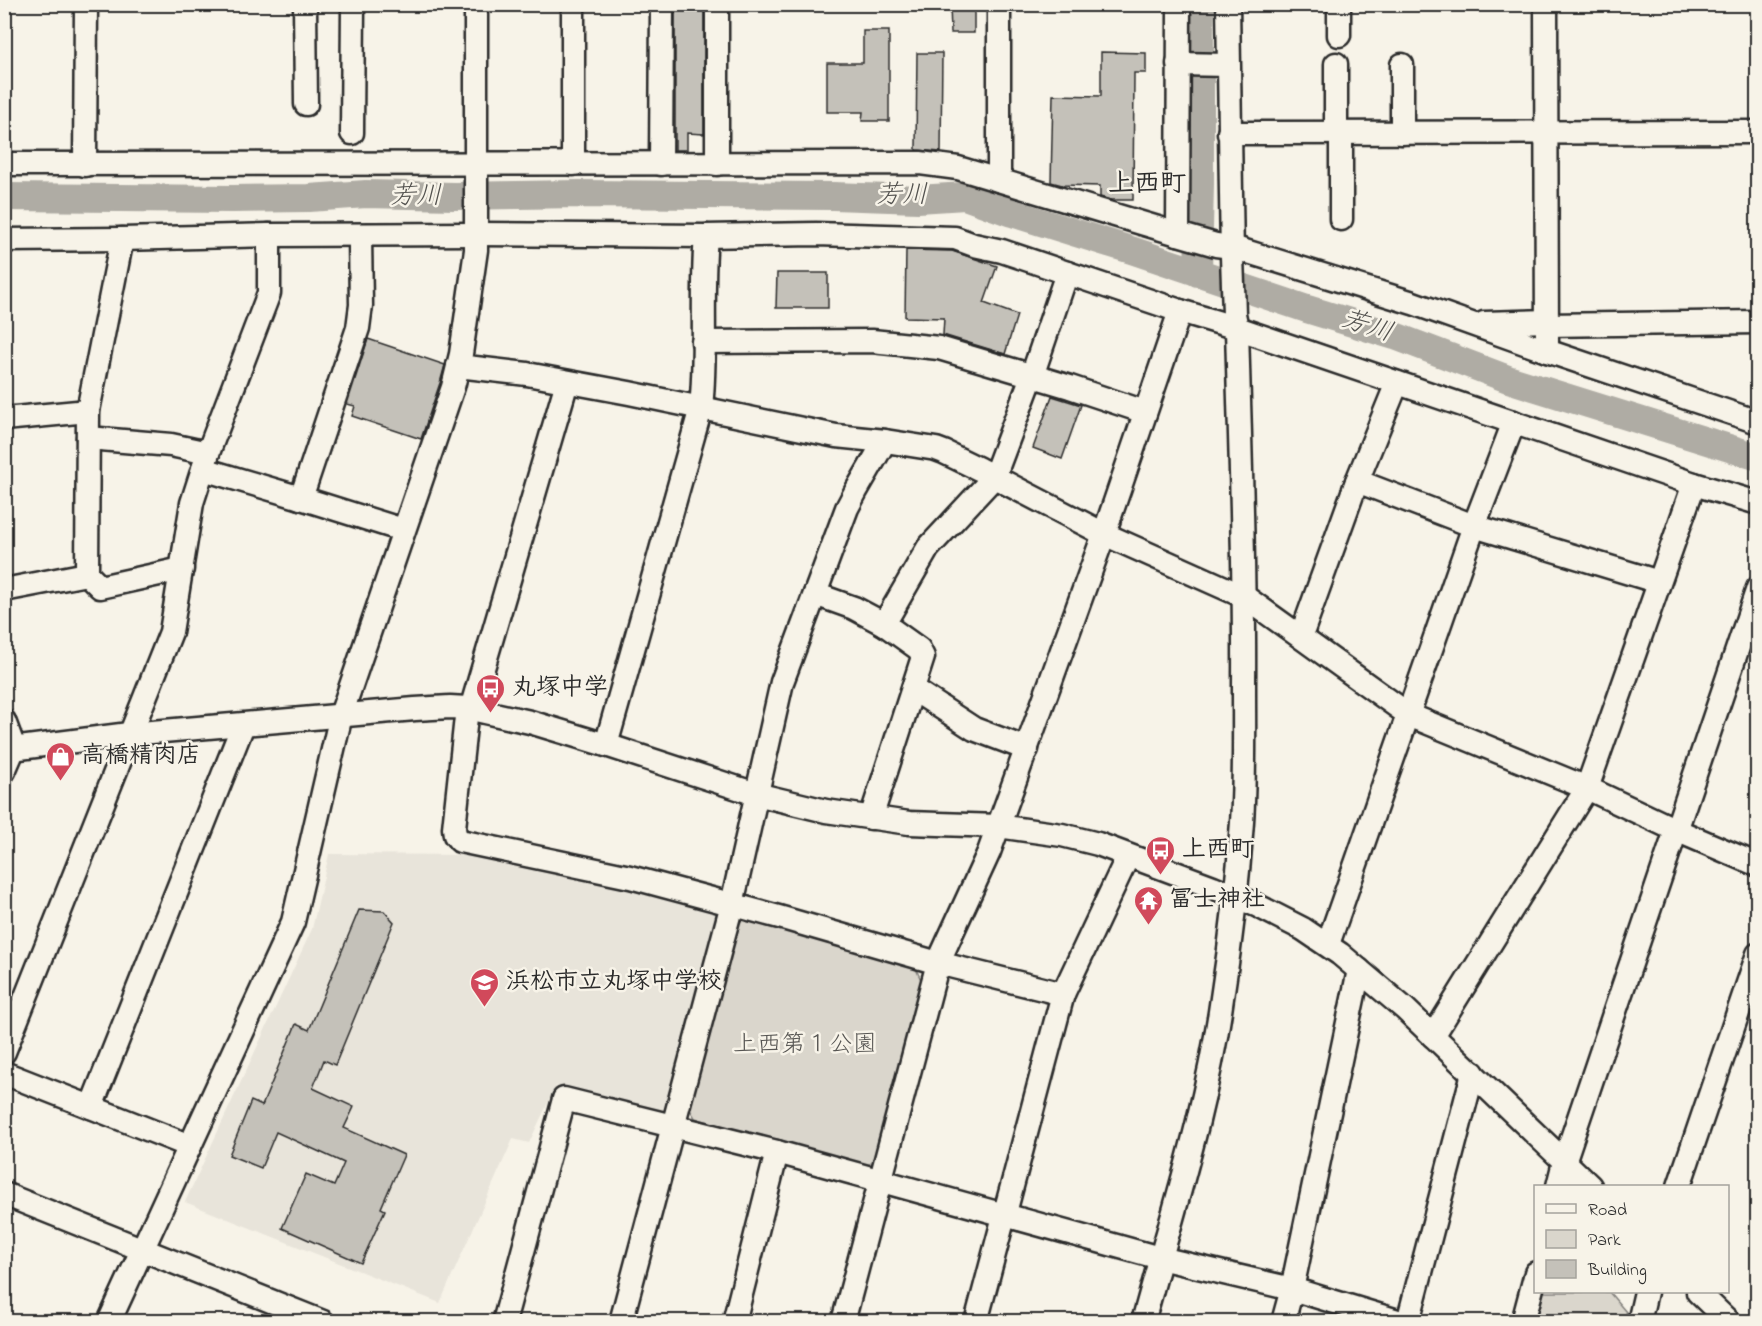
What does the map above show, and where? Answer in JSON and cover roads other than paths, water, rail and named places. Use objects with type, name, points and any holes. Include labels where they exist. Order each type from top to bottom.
[{"type":"street","points":[[85,165],[86,4]]},
{"type":"street","points":[[305,4],[306,104]]},
{"type":"street","points":[[352,133],[353,4]]},
{"type":"street","points":[[109,1322],[293,922],[341,716],[453,387],[473,270],[476,230],[476,4]]},
{"type":"street","points":[[573,4],[573,164]]},
{"type":"street","points":[[662,4],[662,164]]},
{"type":"street","points":[[717,4],[717,164]]},
{"type":"street","points":[[999,4],[999,180]]},
{"type":"street","points":[[1179,4],[1182,64],[1183,236]]},
{"type":"street","points":[[1143,1322],[1198,1118],[1215,1040],[1236,897],[1244,781],[1245,597],[1236,321],[1226,249],[1229,133],[1219,65],[1228,4]]},
{"type":"street","points":[[1339,4],[1339,35]]},
{"type":"street","points":[[1546,4],[1546,351]]},
{"type":"street","points":[[1182,64],[1219,65]]},
{"type":"street","points":[[1336,64],[1341,219]]},
{"type":"street","points":[[1402,65],[1402,133]]},
{"type":"street","points":[[1229,133],[1758,132]]},
{"type":"street","points":[[4,164],[309,163],[476,168],[573,164],[920,163],[958,168],[1413,303],[1546,351],[1758,422]]},
{"type":"street","points":[[4,240],[360,235],[476,230],[706,236],[816,234],[955,238],[1002,251],[1180,311],[1236,321],[1397,382],[1694,484],[1758,503]]},
{"type":"street","points":[[4,1052],[12,1010],[115,776],[129,734],[171,632],[192,503],[269,293],[269,235]]},
{"type":"street","points":[[301,498],[358,328],[361,305],[360,235]]},
{"type":"street","points":[[606,745],[701,408],[704,382],[703,270],[706,236]]},
{"type":"street","points":[[122,240],[88,411],[87,574],[100,587],[182,569]]},
{"type":"street","points":[[884,624],[928,548],[994,477],[1067,273]]},
{"type":"street","points":[[843,1322],[938,963],[989,852],[1104,534],[1180,311]]},
{"type":"street","points":[[1471,324],[1758,322]]},
{"type":"street","points":[[704,342],[872,341],[939,348],[1145,412]]},
{"type":"street","points":[[458,366],[527,374],[836,436],[936,449],[979,468],[1104,534],[1245,597],[1409,715],[1587,788],[1758,865]]},
{"type":"street","points":[[567,382],[469,709],[454,828],[457,839],[630,877],[938,963],[1064,994]]},
{"type":"street","points":[[1301,636],[1357,481],[1397,382]]},
{"type":"street","points":[[4,419],[88,411]]},
{"type":"street","points":[[1328,944],[1474,526],[1514,422]]},
{"type":"street","points":[[88,438],[171,446],[301,498],[403,530]]},
{"type":"street","points":[[621,1322],[732,904],[783,676],[847,508],[885,441]]},
{"type":"street","points":[[1357,481],[1474,526],[1659,582]]},
{"type":"street","points":[[1433,1036],[1587,788],[1694,484]]},
{"type":"street","points":[[4,590],[87,574]]},
{"type":"street","points":[[1558,1185],[1564,1162],[1758,588]]},
{"type":"street","points":[[815,594],[854,608],[884,624],[922,652],[922,662],[871,818]]},
{"type":"street","points":[[913,689],[974,729],[1027,749]]},
{"type":"street","points":[[9,749],[129,734],[440,707],[469,709],[541,724],[756,794],[826,812],[909,823],[998,826],[1062,835],[1098,844],[1272,912],[1328,944],[1398,1002],[1589,1185]]},
{"type":"street","points":[[4,721],[9,749],[4,771]]},
{"type":"street","points":[[91,1107],[243,725]]},
{"type":"street","points":[[976,1322],[1064,994],[1128,856]]},
{"type":"street","points":[[1679,1185],[1758,954]]},
{"type":"street","points":[[1283,1322],[1292,1289],[1359,970]]},
{"type":"street","points":[[4,1073],[190,1146]]},
{"type":"street","points":[[1408,1322],[1473,1073]]},
{"type":"street","points":[[504,1322],[564,1099],[777,1152],[1160,1258],[1292,1289],[1401,1322]]},
{"type":"street","points":[[734,1322],[777,1152]]},
{"type":"street","points":[[4,1194],[323,1322]]},
{"type":"street","points":[[1523,1322],[1534,1281]]},
{"type":"street","points":[[1639,1322],[1646,1293]]},
{"type":"street","points":[[1699,1293],[1729,1322]]},
{"type":"waterway","points":[[1198,273],[1200,4]]},
{"type":"waterway","name":"芳川","points":[[4,197],[233,199],[309,198],[366,194],[454,196],[579,194],[918,199],[965,196],[1395,336],[1508,379],[1758,457]]},
{"type":"place","name":"丸塚中学","points":[[491,714]]},
{"type":"place","name":"高橋精肉店","points":[[60,782]]},
{"type":"place","name":"上西町","points":[[1161,876]]},
{"type":"place","name":"冨士神社","points":[[1148,926]]},
{"type":"place","name":"浜松市立丸塚中学校","points":[[485,1008]]},
{"type":"district","name":"上西町","points":[[1147,185]]},
{"type":"park label","name":"上西第１公園","points":[[805,1045]]}]
